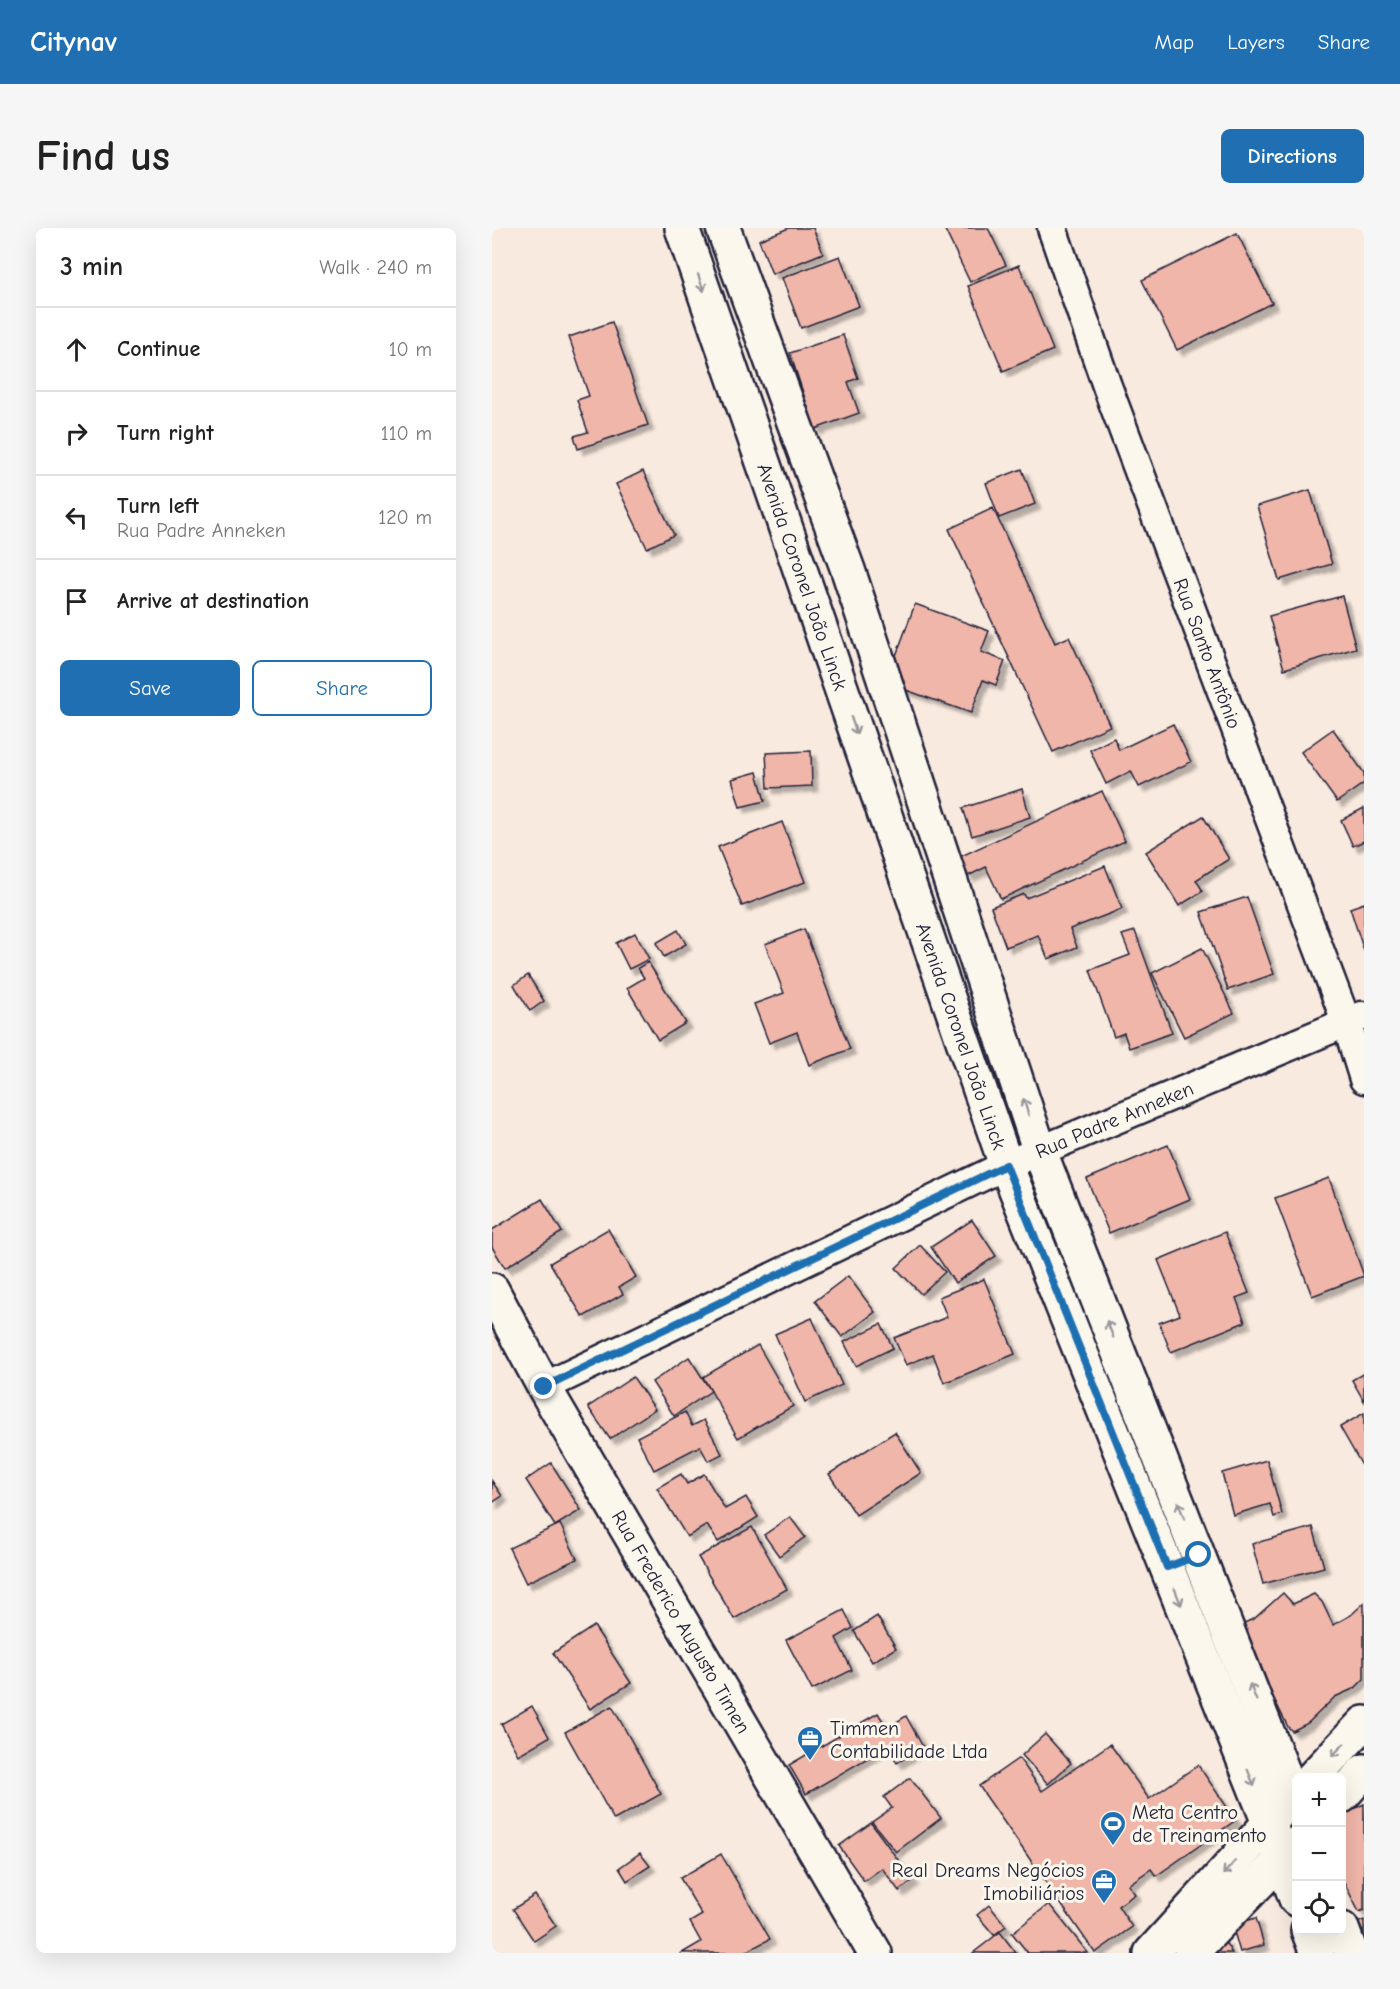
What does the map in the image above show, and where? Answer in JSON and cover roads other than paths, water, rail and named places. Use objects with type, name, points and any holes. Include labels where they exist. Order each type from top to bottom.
[{"type":"main road","name":"Avenida Coronel João Linck","points":[[682,228],[1006,1165],[1269,1823],[1289,1851],[1293,1881]]},
{"type":"main road","name":"Avenida Coronel João Linck","points":[[723,228],[848,570],[1040,1152],[1199,1555],[1292,1774]]},
{"type":"main road","name":"Rua Frederico Augusto Timen","points":[[492,1290],[544,1387],[875,1953]]},
{"type":"main road","points":[[1167,1567],[1199,1555]]},
{"type":"main road","points":[[1318,1773],[1364,1723]]},
{"type":"main road","points":[[1346,1791],[1364,1771]]},
{"type":"main road","points":[[1151,1953],[1292,1801]]},
{"type":"main road","points":[[1191,1953],[1289,1851]]},
{"type":"main road","points":[[1310,1935],[1317,1953]]},
{"type":"main road","points":[[1344,1935],[1351,1953]]},
{"type":"street","name":"Rua Santo Antônio","points":[[1052,228],[1111,397],[1355,1018],[1364,1079]]},
{"type":"street","name":"Rua Padre Anneken","points":[[544,1387],[1006,1165],[1355,1018]]},
{"type":"place","name":"Timmen Contabilidade Ltda","points":[[810,1762]]},
{"type":"place","name":"Meta Centro de Treinamento","points":[[1113,1847]]},
{"type":"place","name":"Real Dreams Negócios Imobiliários","points":[[1104,1905]]}]
